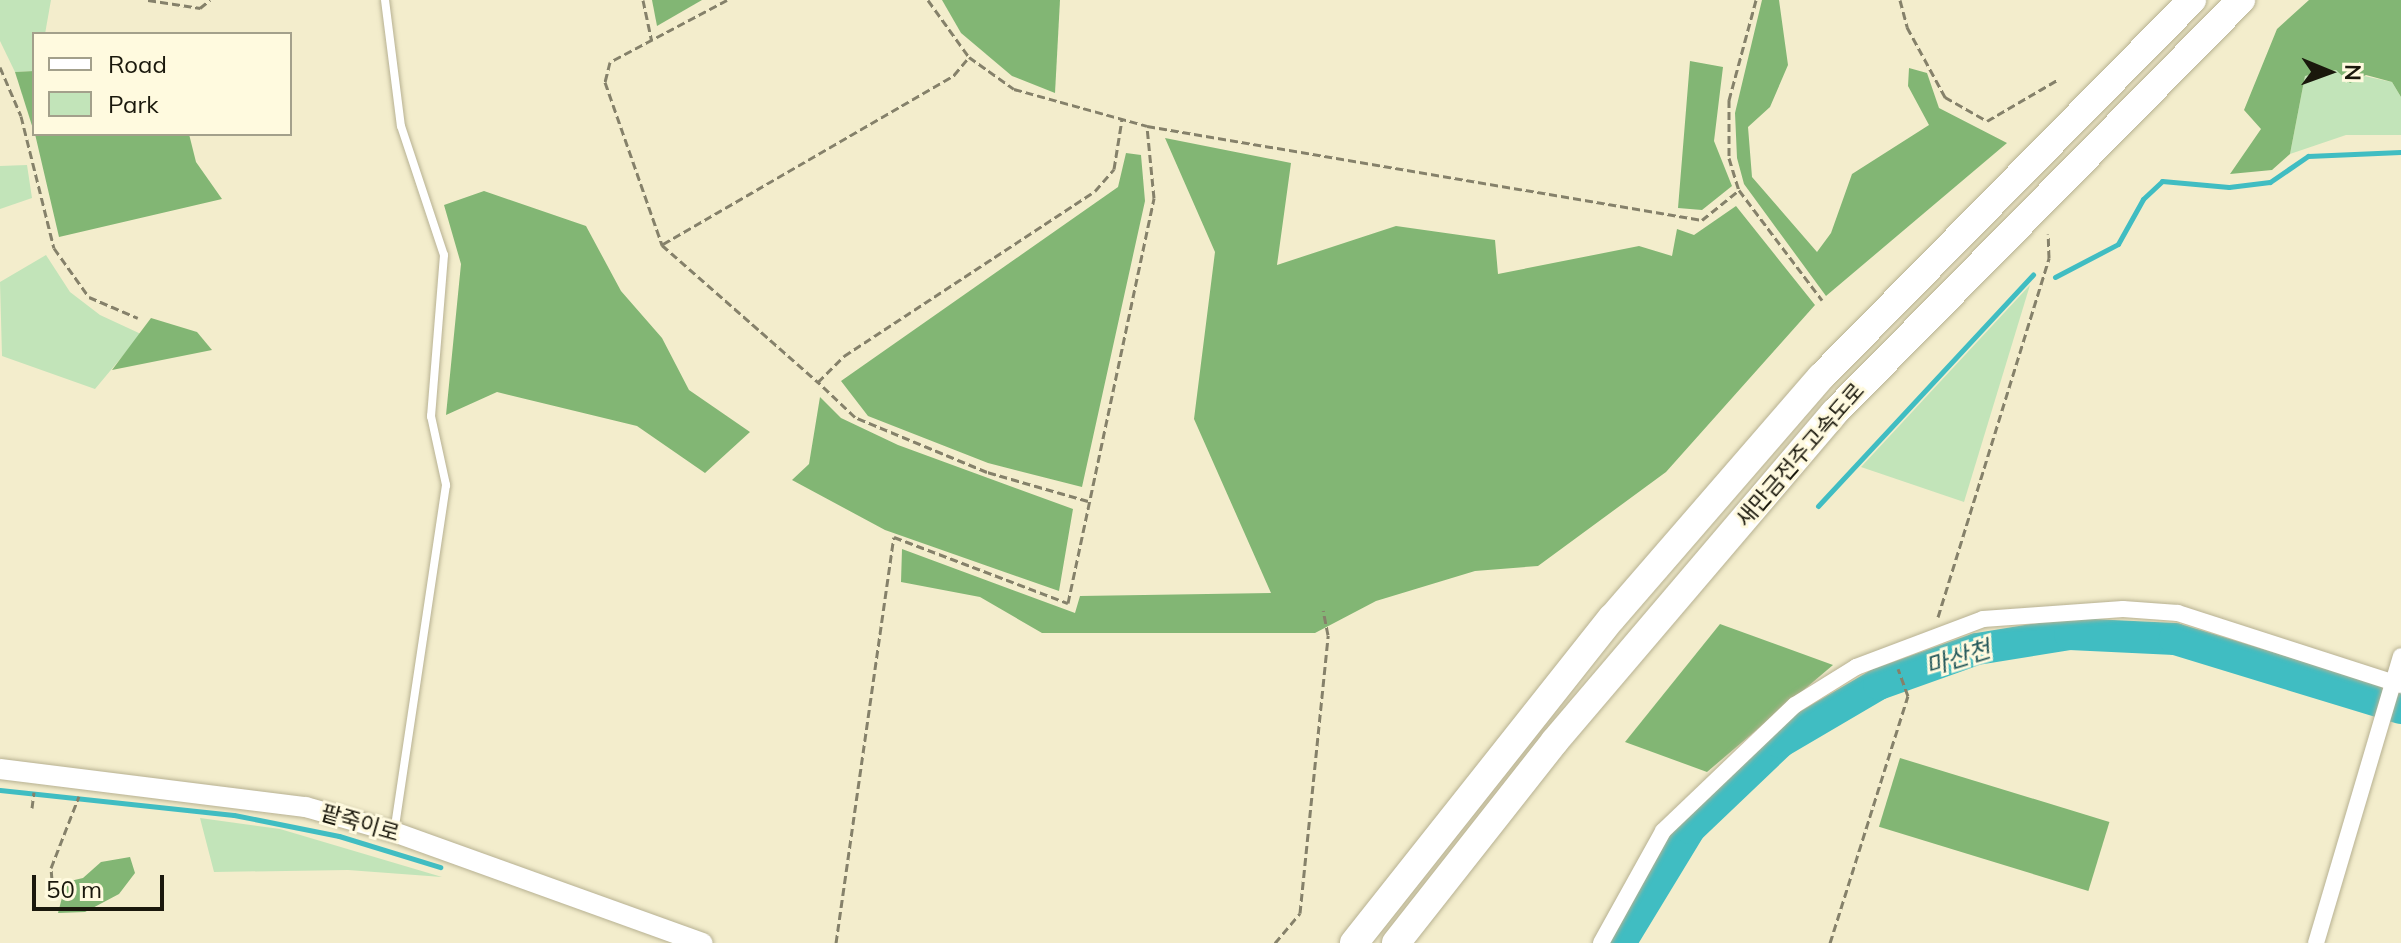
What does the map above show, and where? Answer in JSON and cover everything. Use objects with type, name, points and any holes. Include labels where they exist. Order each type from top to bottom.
[{"type":"highway","name":"새만금전주고속도로","points":[[1354,943],[1612,618],[1821,377],[2192,0]]},
{"type":"highway","name":"새만금전주고속도로","points":[[1396,943],[1555,741],[1834,413],[2241,0]]},
{"type":"street","points":[[1601,943],[1663,831],[1727,765],[1795,705],[1891,651],[1983,619],[2037,613],[2178,613],[2395,686]]},
{"type":"street","points":[[2316,943],[2395,686],[2401,656]]},
{"type":"street","name":"팥죽이로","points":[[0,769],[306,807],[394,832],[703,943]]},
{"type":"lane","points":[[385,0],[401,126],[444,255],[431,416],[446,485],[394,832]]},
{"type":"path","points":[[148,0],[200,8],[210,0]]},
{"type":"path","points":[[643,0],[651,41]]},
{"type":"path","points":[[727,0],[610,62],[605,82],[662,245],[855,417],[987,472],[1090,502]]},
{"type":"path","points":[[928,0],[969,57],[1014,89],[1147,126],[1702,220],[1739,190]]},
{"type":"path","points":[[1756,0],[1729,100],[1729,158],[1739,190],[1822,300]]},
{"type":"path","points":[[1900,0],[1907,27],[1945,97],[1987,121],[2059,79]]},
{"type":"path","points":[[662,245],[954,75],[969,57]]},
{"type":"path","points":[[0,67],[21,116],[54,248],[89,297],[138,318]]},
{"type":"path","points":[[818,382],[844,356],[1095,191],[1114,169],[1122,119]]},
{"type":"path","points":[[836,943],[894,537],[1068,603],[1154,198],[1147,126]]},
{"type":"path","points":[[1932,636],[2049,258],[2048,234]]},
{"type":"path","points":[[1275,943],[1300,913],[1328,635],[1323,610]]},
{"type":"path","points":[[1830,943],[1908,696],[1891,651]]},
{"type":"path","points":[[71,900],[53,891],[51,868],[74,809]]},
{"type":"green space","points":[[0,0],[51,0],[45,32],[32,32],[32,71],[15,72],[0,41]]},
{"type":"green space","points":[[652,0],[702,0],[657,26]]},
{"type":"green space","points":[[942,0],[1060,0],[1055,93],[1012,76],[961,33]]},
{"type":"green space","points":[[1762,0],[1779,0],[1788,65],[1770,107],[1748,127],[1752,177],[1817,252],[1831,233],[1852,174],[1929,125],[1908,86],[1909,68],[1927,73],[1939,108],[2007,143],[1826,296],[1744,184],[1737,158],[1735,113]]},
{"type":"green space","points":[[2309,0],[2401,0],[2401,97],[2392,82],[2366,75],[2350,83],[2336,70],[2305,76],[2290,154],[2272,170],[2230,174],[2261,129],[2244,110],[2277,29]]},
{"type":"green space","points":[[1690,61],[1723,67],[1714,141],[1732,186],[1702,210],[1678,208]]},
{"type":"green space","points":[[2336,70],[2392,82],[2401,97],[2401,135],[2346,135],[2290,154],[2305,76]]},
{"type":"green space","points":[[32,71],[32,126],[15,72]]},
{"type":"green space","points":[[35,136],[190,136],[196,162],[222,199],[59,237]]},
{"type":"green space","points":[[1165,138],[1291,163],[1277,265],[1396,226],[1495,240],[1498,274],[1639,246],[1672,256],[1677,229],[1694,235],[1736,206],[1815,305],[1666,472],[1538,566],[1475,571],[1376,601],[1315,633],[1042,633],[980,597],[901,582],[902,549],[1075,613],[1080,596],[1271,593],[1194,419],[1215,252]]},
{"type":"green space","points":[[1126,153],[1141,155],[1145,201],[1082,487],[988,463],[868,416],[841,381],[1118,187]]},
{"type":"green space","points":[[27,165],[32,198],[0,209],[0,166]]},
{"type":"green space","points":[[484,191],[586,226],[621,291],[662,338],[689,390],[750,432],[705,473],[637,426],[497,392],[446,415],[461,264],[444,205]]},
{"type":"green space","points":[[46,255],[70,292],[100,315],[141,334],[95,389],[2,356],[0,282]]},
{"type":"green space","points":[[2030,285],[1964,502],[1861,467]]},
{"type":"green space","points":[[151,318],[197,332],[212,350],[112,370]]},
{"type":"green space","points":[[820,397],[841,418],[898,445],[1073,509],[1059,591],[885,530],[792,480],[809,464]]},
{"type":"green space","points":[[1720,624],[1833,665],[1707,772],[1625,742]]},
{"type":"green space","points":[[1900,758],[2109,822],[2088,891],[1879,827]]},
{"type":"green space","points":[[200,818],[280,829],[442,877],[348,870],[214,872]]},
{"type":"green space","points":[[130,857],[135,873],[119,894],[85,912],[58,913],[66,882],[83,878],[101,862]]},
{"type":"waterway","points":[[2055,277],[2118,244],[2143,199],[2162,181],[2229,187],[2270,182],[2308,156],[2401,152]]},
{"type":"waterway","points":[[1818,506],[2033,275]]},
{"type":"waterway","name":"마산천","points":[[1620,943],[1690,828],[1780,742],[1879,684],[1977,649],[2070,634],[2175,639],[2401,708]]},
{"type":"waterway","points":[[0,790],[234,815],[339,836],[440,867]]}]
